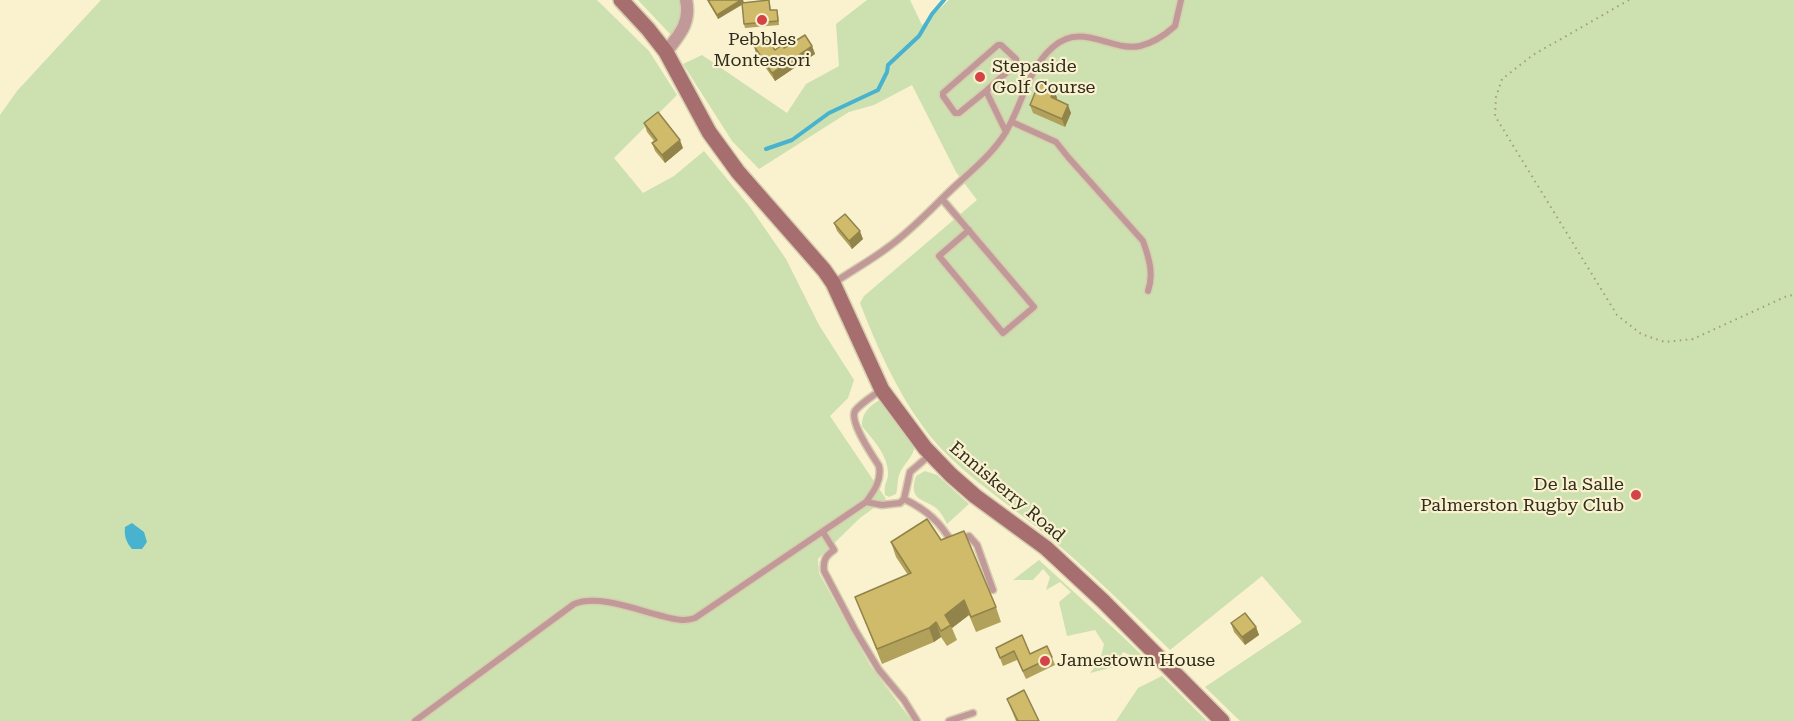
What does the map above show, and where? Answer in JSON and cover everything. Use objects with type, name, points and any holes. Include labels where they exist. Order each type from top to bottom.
[{"type":"main road","name":"Enniskerry Road","points":[[621,0],[666,52],[709,132],[738,172],[833,283],[882,390],[925,448],[975,496],[1046,548],[1103,601],[1222,721]]},
{"type":"street","points":[[666,52],[680,34],[688,13],[686,0]]},
{"type":"lane","points":[[833,283],[888,248],[983,161],[1012,122],[1031,75],[1041,58],[1054,45],[1074,36],[1098,38],[1117,46],[1139,46],[1159,39],[1175,26],[1181,0]]},
{"type":"lane","points":[[1001,45],[1016,59],[1017,63],[986,91],[958,113],[943,96],[943,93],[961,77],[1001,45]]},
{"type":"lane","points":[[986,91],[1005,132]]},
{"type":"lane","points":[[1012,122],[1056,142],[1143,241],[1149,256],[1152,280],[1148,291]]},
{"type":"lane","points":[[942,199],[969,230],[1034,307],[1003,333],[939,256],[969,230]]},
{"type":"lane","points":[[416,721],[574,604],[584,600],[600,601],[673,619],[689,620],[700,615],[866,502],[875,489],[880,472],[879,466],[855,424],[854,416],[857,409],[882,390]]},
{"type":"lane","points":[[866,502],[882,505],[900,503],[904,499],[910,472],[931,454]]},
{"type":"lane","points":[[904,499],[915,504],[942,525],[953,544],[969,536],[976,545],[993,590]]},
{"type":"lane","points":[[823,532],[834,550],[824,562],[824,571],[879,670],[904,700],[917,721]]},
{"type":"lane","points":[[949,721],[973,713]]},
{"type":"path","points":[[1629,0],[1533,55],[1502,79],[1496,97],[1495,116],[1617,315],[1641,334],[1665,342],[1693,339],[1787,296],[1794,295]]},
{"type":"green space","points":[[101,0],[597,0],[649,51],[677,95],[614,158],[643,193],[674,176],[704,151],[750,207],[786,259],[819,325],[854,380],[848,398],[830,416],[886,499],[860,518],[818,559],[819,573],[870,665],[912,721],[0,721],[0,115],[17,91]]},
{"type":"green space","points":[[638,0],[679,0],[683,14],[672,36]]},
{"type":"green space","points":[[867,0],[910,0],[922,25],[949,0],[1794,0],[1794,721],[1240,721],[1205,687],[1302,622],[1262,576],[1170,650],[1074,559],[964,470],[936,443],[914,414],[888,368],[860,303],[864,296],[977,200],[956,172],[912,85],[874,105],[849,112],[759,169],[732,141],[683,64],[702,55],[787,113],[806,84],[839,66],[836,24]]},
{"type":"green space","points":[[880,400],[915,445],[913,453],[899,475],[896,494],[889,497],[885,495],[888,475],[885,459],[862,426],[867,410]]},
{"type":"green space","points":[[925,471],[937,475],[969,504],[947,524],[938,510],[915,494],[916,476]]},
{"type":"green space","points":[[1039,560],[1151,664],[1123,652],[1114,667],[1090,673],[1100,660],[1104,644],[1095,630],[1067,636],[1059,602],[1071,592],[1060,582],[1046,590],[1050,577],[1043,569],[1033,580],[1013,580]]},
{"type":"green space","points":[[1162,676],[1207,721],[1116,721],[1138,688]]},
{"type":"water","points":[[132,523],[144,532],[147,542],[142,549],[132,549],[126,539],[125,527]]},
{"type":"building","points":[[708,0],[741,0],[717,15]]},
{"type":"building","name":"Pebbles Montessori","points":[[769,0],[770,10],[777,10],[778,21],[744,24],[742,3]]},
{"type":"building","points":[[805,35],[812,46],[772,73],[754,46],[766,38],[775,50],[782,45],[784,48]]},
{"type":"building","points":[[1039,83],[1054,90],[1051,97],[1068,105],[1062,119],[1030,105]]},
{"type":"building","points":[[658,112],[680,140],[662,155],[652,143],[657,140],[644,123]]},
{"type":"building","points":[[845,214],[860,231],[849,241],[834,223]]},
{"type":"building","points":[[927,519],[941,540],[964,531],[996,607],[971,617],[964,600],[945,615],[951,625],[941,631],[936,622],[929,628],[877,649],[855,597],[911,573],[891,542]]},
{"type":"building","points":[[1245,613],[1256,627],[1242,637],[1231,623]]},
{"type":"building","points":[[1022,635],[1030,654],[1047,646],[1052,657],[1023,671],[1014,651],[1000,658],[996,648]]},
{"type":"building","points":[[1024,690],[1039,721],[1018,721],[1007,699]]},
{"type":"waterway","points":[[766,149],[792,140],[829,113],[878,90],[888,65],[919,36],[932,14],[944,0]]},
{"type":"place","name":"Pebbles Montessori","points":[[762,20]]},
{"type":"place","name":"Stepaside Golf Course","points":[[980,77]]},
{"type":"place","name":"De la Salle Palmerston Rugby Club","points":[[1636,495]]},
{"type":"place","name":"Jamestown House","points":[[1045,661]]}]
